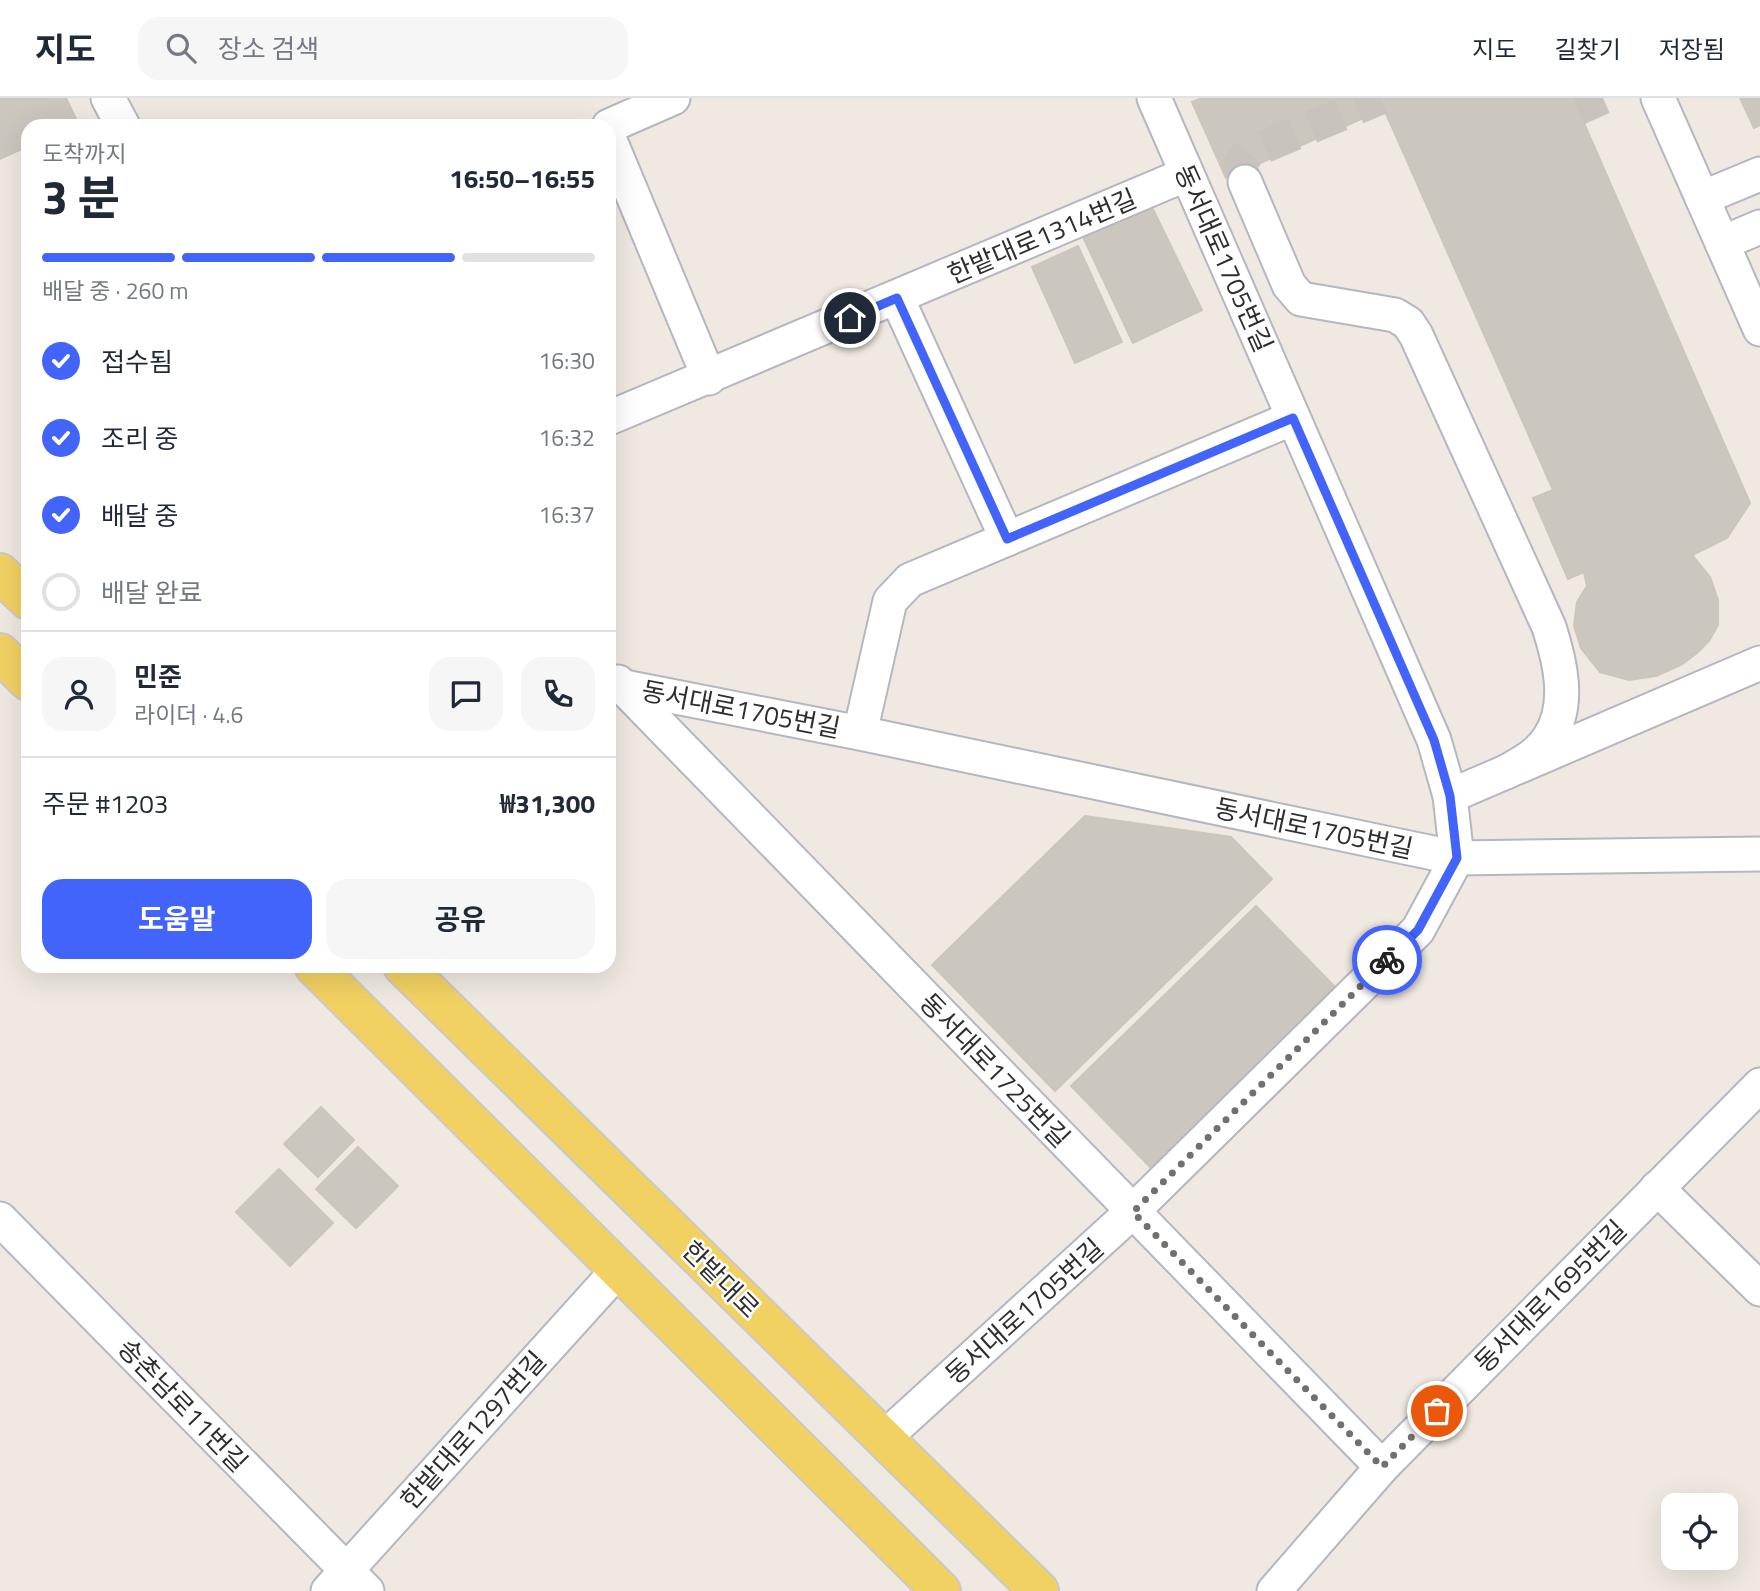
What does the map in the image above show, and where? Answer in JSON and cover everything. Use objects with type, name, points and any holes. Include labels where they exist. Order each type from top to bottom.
[{"type":"main road","points":[[0,653],[21,674]]},
{"type":"main road","points":[[321,973],[941,1591]]},
{"type":"main road","name":"한밭대로","points":[[410,973],[1039,1591]]},
{"type":"street","points":[[108,98],[119,119]]},
{"type":"street","points":[[616,123],[673,98]]},
{"type":"street","name":"동서대로1705번길","points":[[883,1439],[1133,1212],[1418,930],[1457,858],[1450,796],[1434,740],[1154,98]]},
{"type":"street","points":[[1658,98],[1760,330]]},
{"type":"street","points":[[616,155],[709,378]]},
{"type":"street","name":"한밭대로1314번길","points":[[616,415],[1187,174]]},
{"type":"street","points":[[1702,198],[1760,174]]},
{"type":"street","points":[[1245,182],[1289,285],[1301,299],[1395,316],[1408,323],[1416,335],[1549,627],[1559,657],[1562,681],[1556,723],[1549,738],[1533,756],[1506,772]]},
{"type":"street","points":[[1722,243],[1760,227]]},
{"type":"street","points":[[897,298],[1007,539]]},
{"type":"street","name":"동서대로1705번길","points":[[860,733],[890,601],[910,580],[1293,418]]},
{"type":"street","points":[[1450,796],[1760,663]]},
{"type":"street","name":"동서대로1705번길","points":[[616,682],[1457,858]]},
{"type":"street","name":"동서대로1725번길","points":[[616,684],[1382,1467]]},
{"type":"street","points":[[1457,858],[1760,855]]},
{"type":"street","name":"동서대로1695번길","points":[[1274,1591],[1382,1467],[1760,1085]]},
{"type":"street","points":[[1657,1188],[1760,1289]]},
{"type":"street","name":"송촌남로11번길","points":[[0,1219],[347,1584]]},
{"type":"street","name":"한밭대로1297번길","points":[[347,1584],[618,1269]]},
{"type":"building","points":[[0,98],[66,98],[76,119],[21,119],[21,149],[0,159]]},
{"type":"building","points":[[1202,98],[1573,98],[1750,503],[1727,538],[1692,555],[1710,577],[1718,600],[1718,625],[1709,641],[1697,653],[1681,665],[1656,676],[1629,680],[1600,672],[1581,648],[1574,626],[1577,602],[1587,586],[1584,572],[1568,579],[1533,498],[1553,490],[1384,109],[1226,178],[1192,102]]},
{"type":"building","points":[[1740,98],[1760,98],[1760,125],[1754,128]]},
{"type":"building","points":[[1151,205],[1202,310],[1133,343],[1083,237]]},
{"type":"building","points":[[1078,246],[1122,342],[1075,363],[1032,267]]},
{"type":"building","points":[[1085,816],[1231,837],[1272,879],[1055,1091],[932,965]]},
{"type":"building","points":[[1256,906],[1341,993],[1156,1173],[1071,1086]]},
{"type":"building","points":[[321,1107],[354,1140],[318,1177],[284,1144]]},
{"type":"building","points":[[358,1147],[398,1186],[356,1228],[316,1189]]},
{"type":"building","points":[[279,1169],[333,1223],[290,1266],[236,1212]]},
{"type":"tunnel","points":[[1245,182],[1240,163],[1249,153],[1381,98]]},
{"type":"tunnel","points":[[1578,109],[1603,98]]},
{"type":"way so far","points":[[1387,960],[1133,1212],[1382,1467],[1437,1411]]},
{"type":"route","points":[[850,318],[897,298],[1007,539],[1293,418],[1434,740],[1450,796],[1457,858],[1418,930],[1387,960]]}]
